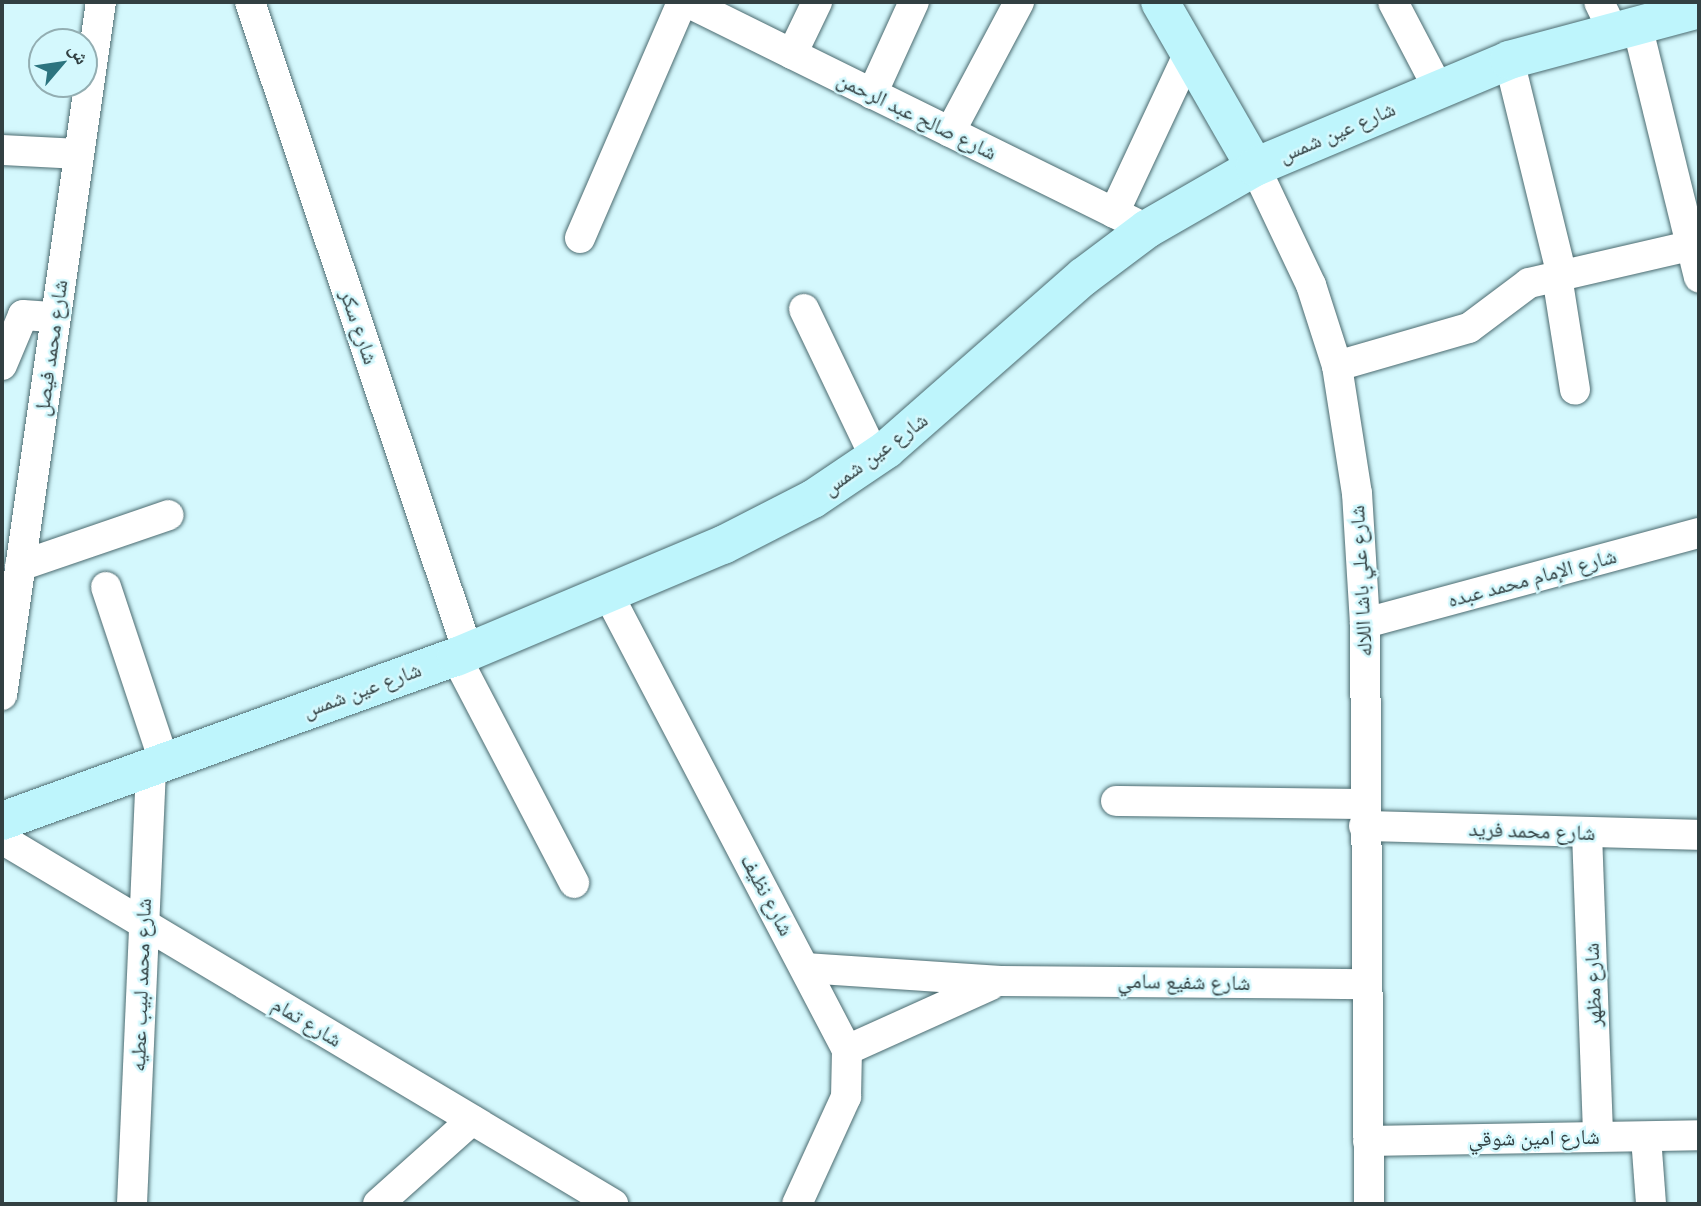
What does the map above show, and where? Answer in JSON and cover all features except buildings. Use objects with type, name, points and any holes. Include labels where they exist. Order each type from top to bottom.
[{"type":"main road","name":"شارع علي باشا اللاله","points":[[1160,2],[1255,167]]},
{"type":"main road","name":"شارع عين شمس","points":[[2,821],[462,655],[734,539],[875,457],[958,393],[1083,277],[1130,221],[1438,88],[1616,19],[1699,9]]},
{"type":"street","name":"شارع محمد فيصل","points":[[2,695],[101,2]]},
{"type":"street","name":"شارع سكر","points":[[250,2],[462,655],[574,883]]},
{"type":"street","points":[[580,238],[684,2]]},
{"type":"street","name":"شارع صالح عبد الرحمن","points":[[684,2],[1130,221]]},
{"type":"street","points":[[792,54],[817,2]]},
{"type":"street","points":[[872,94],[914,2]]},
{"type":"street","points":[[950,132],[1019,2]]},
{"type":"street","points":[[1393,2],[1438,88]]},
{"type":"street","points":[[1616,19],[1695,233],[1699,278]]},
{"type":"street","points":[[1130,221],[1189,53]]},
{"type":"street","points":[[1510,60],[1559,275],[1575,390]]},
{"type":"street","points":[[2,150],[79,154]]},
{"type":"street","name":"شارع علي باشا اللاله","points":[[1255,167],[1311,285],[1337,366],[1357,493],[1365,623],[1369,1204]]},
{"type":"street","points":[[1337,366],[1469,328],[1512,291],[1695,233]]},
{"type":"street","points":[[804,309],[875,457]]},
{"type":"street","points":[[2,365],[23,315],[55,317]]},
{"type":"street","points":[[20,566],[169,515]]},
{"type":"street","name":"شارع الإمام محمد عبده","points":[[1365,623],[1699,533]]},
{"type":"street","points":[[106,587],[157,764]]},
{"type":"street","name":"شارع نظيف","points":[[608,594],[847,1050],[846,1097],[797,1204]]},
{"type":"street","name":"شارع محمد لبيب عطيه","points":[[132,1204],[144,925],[157,764]]},
{"type":"street","name":"شارع محمد فريد","points":[[1116,801],[1365,815],[1587,833],[1699,835]]},
{"type":"street","name":"شارع مظهر","points":[[1587,833],[1598,1136]]},
{"type":"street","name":"شارع تمام","points":[[2,839],[472,1120],[582,1197],[613,1204]]},
{"type":"street","name":"شارع شفيع سامي","points":[[805,968],[1001,981],[1366,984]]},
{"type":"street","name":"شارع شفيع سامي","points":[[847,1050],[1001,981]]},
{"type":"street","points":[[378,1204],[472,1120]]},
{"type":"street","name":"شارع امين شوقي","points":[[1368,1141],[1699,1135]]},
{"type":"street","points":[[1646,1137],[1651,1204]]}]
